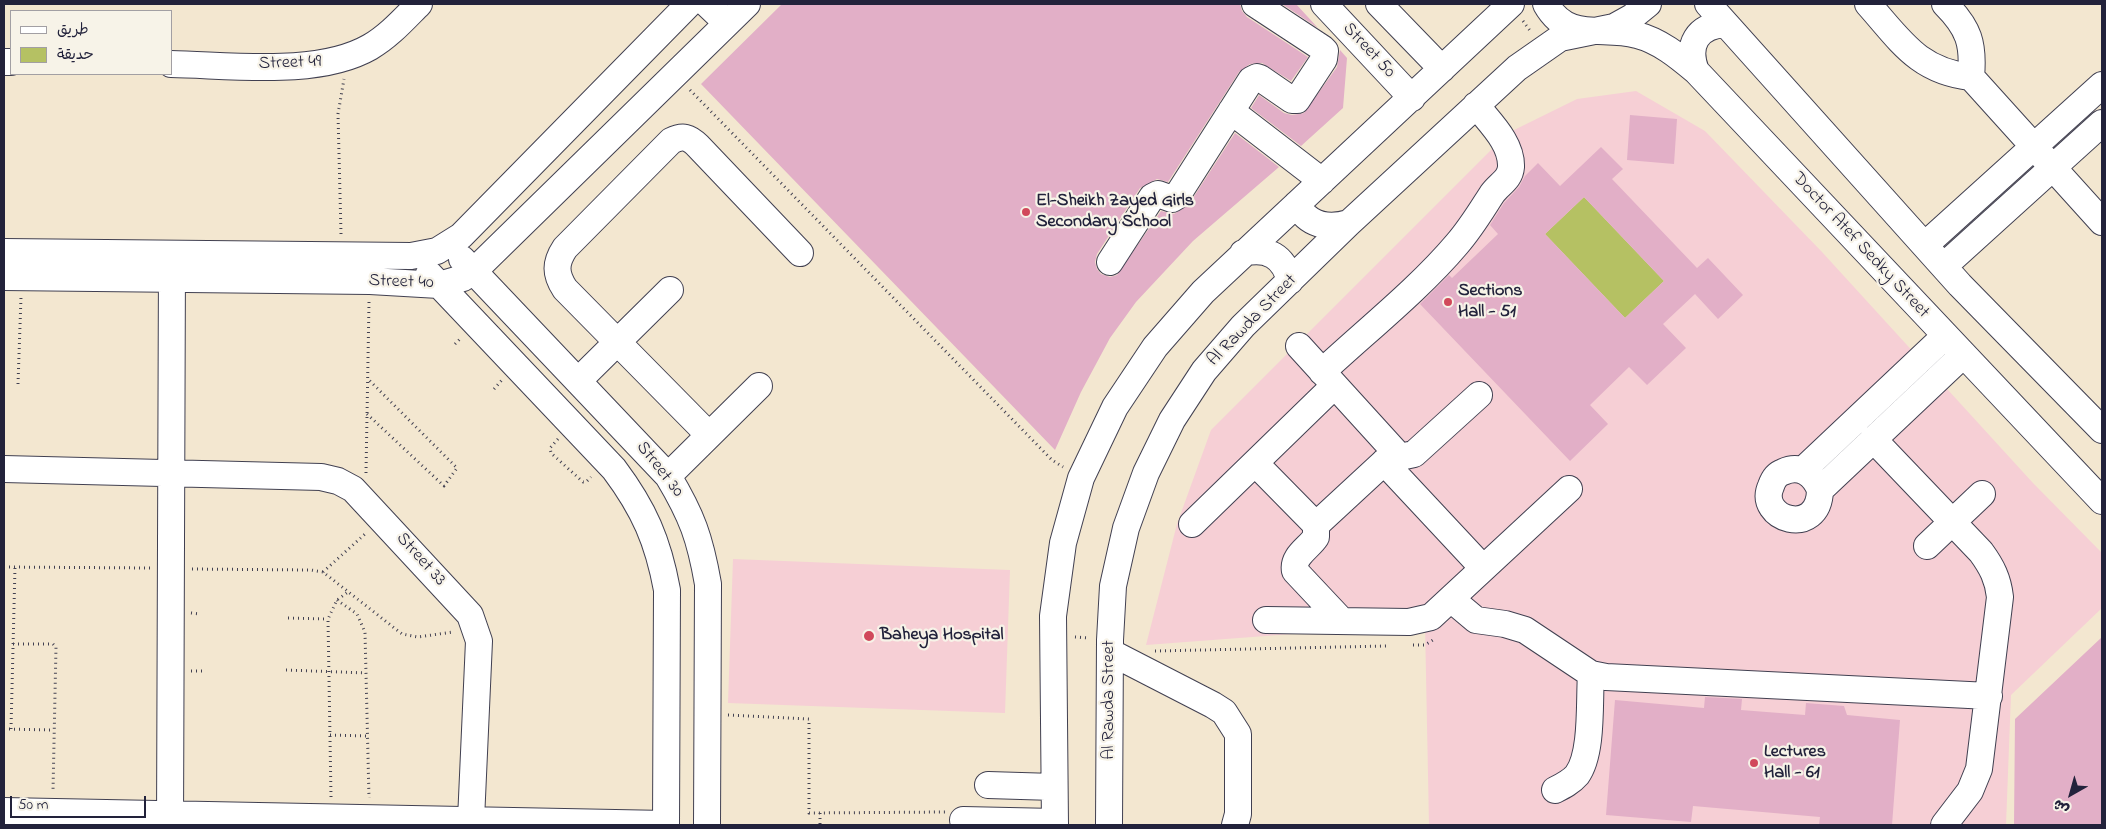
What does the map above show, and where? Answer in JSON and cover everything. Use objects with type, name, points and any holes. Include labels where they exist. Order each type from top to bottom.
[{"type":"street","name":"Street 49","points":[[172,64],[322,65],[348,58],[372,46],[419,4]]},
{"type":"street","name":"Street 40","points":[[4,252],[341,256],[424,255],[449,245],[468,229],[690,4]]},
{"type":"street","points":[[707,4],[726,23]]},
{"type":"street","name":"Street 40","points":[[13,277],[370,281],[439,285],[463,278],[474,271],[747,4]]},
{"type":"street","points":[[1110,262],[1152,197],[1158,194],[1172,199],[1177,196],[1251,80],[1257,77],[1292,100],[1297,100],[1325,55],[1322,48],[1255,4]]},
{"type":"street","name":"Street 50","points":[[1324,4],[1412,98]]},
{"type":"street","points":[[1379,4],[1442,69]]},
{"type":"street","points":[[963,820],[997,823],[1055,824],[1053,616],[1063,543],[1081,478],[1115,407],[1155,347],[1204,292],[1243,253],[1412,98],[1510,4]]},
{"type":"street","points":[[1546,4],[1563,22],[1578,30],[1595,32]]},
{"type":"street","name":"Al Rawda Street","points":[[1109,825],[1110,646],[1113,586],[1126,528],[1146,473],[1172,420],[1204,371],[1243,326],[1349,223],[1517,68],[1560,38],[1614,27],[1632,18],[1648,4]]},
{"type":"street","points":[[1708,4],[1944,266],[2102,430]]},
{"type":"street","points":[[1868,4],[1918,58],[1934,68],[1952,75],[1971,78],[2102,222]]},
{"type":"street","points":[[1945,4],[1960,19],[1969,37],[1973,57],[1971,78]]},
{"type":"street","points":[[1696,71],[1692,60],[1692,49],[1696,38],[1704,30],[1714,25],[1725,24]]},
{"type":"street","name":"Doctor Atef Sedky Street","points":[[1595,32],[1636,34],[1655,41],[1696,71],[1963,356],[2102,501]]},
{"type":"street","points":[[1925,245],[2102,85]]},
{"type":"street","points":[[1232,111],[1322,181]]},
{"type":"street","points":[[1192,524],[1255,462],[1328,379],[1443,260],[1472,224],[1494,192],[1497,174],[1493,151],[1470,112]]},
{"type":"street","points":[[1944,266],[2102,123]]},
{"type":"street","points":[[708,435],[565,289],[559,280],[557,268],[559,257],[565,248],[671,141],[680,136],[691,138],[800,253]]},
{"type":"street","points":[[1297,204],[1300,212],[1318,224],[1328,226],[1349,223]]},
{"type":"street","name":"Street 30","points":[[449,245],[668,476],[688,509],[698,536],[708,584],[707,825]]},
{"type":"street","points":[[1243,253],[1256,250],[1268,252],[1279,258],[1287,268],[1290,281]]},
{"type":"street","points":[[170,820],[172,253]]},
{"type":"street","name":"Street 30","points":[[411,256],[614,469],[634,496],[650,525],[661,557],[667,590],[666,825]]},
{"type":"street","points":[[578,380],[670,290]]},
{"type":"street","points":[[1803,470],[1945,336]]},
{"type":"street","points":[[1299,346],[1328,379],[1389,457],[1484,568]]},
{"type":"street","points":[[1820,490],[1963,356]]},
{"type":"street","points":[[668,476],[759,386]]},
{"type":"street","points":[[1316,525],[1389,457],[1414,454],[1479,395]]},
{"type":"street","points":[[1874,440],[1981,552],[1992,567],[1998,582],[2000,597],[1979,769],[1970,792],[1944,825]]},
{"type":"street","points":[[1255,462],[1316,525],[1316,537],[1296,559],[1295,571],[1342,621]]},
{"type":"street","name":"Street 33","points":[[4,469],[321,477],[338,481],[353,489],[470,615],[476,628],[479,641],[471,820]]},
{"type":"street","points":[[1792,469],[1803,470],[1816,481],[1820,490],[1819,501],[1814,511],[1806,518],[1789,519],[1775,511],[1770,502],[1769,490],[1773,480],[1781,472],[1792,469]]},
{"type":"street","points":[[1266,620],[1421,621],[1431,616],[1451,599],[1569,489]]},
{"type":"street","points":[[1927,546],[1982,494]]},
{"type":"street","points":[[1451,599],[1476,620],[1505,624],[1524,630],[1591,674],[1606,677],[1988,696]]},
{"type":"street","points":[[1110,646],[1213,705],[1232,722],[1238,734],[1238,814],[1235,825]]},
{"type":"street","points":[[1554,790],[1566,785],[1578,774],[1586,750],[1591,674]]},
{"type":"street","points":[[666,777],[707,776]]},
{"type":"street","points":[[988,785],[1054,787]]},
{"type":"street","points":[[10,816],[52,812],[170,820],[322,820],[370,818],[666,825]]},
{"type":"path","points":[[1510,4],[1544,48]]},
{"type":"path","points":[[341,256],[338,114],[348,58]]},
{"type":"path","points":[[674,74],[1052,460],[1081,478]]},
{"type":"path","points":[[13,277],[18,384]]},
{"type":"path","points":[[323,572],[374,510],[367,414],[370,281]]},
{"type":"path","points":[[367,414],[443,486],[456,471],[457,468],[368,379]]},
{"type":"path","points":[[4,566],[311,570],[323,572],[395,630],[410,636],[418,638],[476,628]]},
{"type":"path","points":[[11,729],[15,567]]},
{"type":"path","points":[[322,820],[330,735],[328,619],[337,600],[348,592]]},
{"type":"path","points":[[337,600],[357,614],[365,632],[370,818]]},
{"type":"path","points":[[288,618],[328,619]]},
{"type":"path","points":[[1054,636],[1110,646]]},
{"type":"path","points":[[13,644],[53,644],[56,647],[52,812]]},
{"type":"path","points":[[1149,651],[1396,645]]},
{"type":"path","points":[[1406,645],[1425,645]]},
{"type":"path","points":[[286,670],[366,673]]},
{"type":"path","points":[[707,714],[809,718],[809,813],[948,812],[963,820]]},
{"type":"path","points":[[4,729],[53,730]]},
{"type":"path","points":[[330,735],[368,736]]},
{"type":"path","points":[[820,813],[820,825]]},
{"type":"shaded area","points":[[1636,91],[1705,131],[1822,252],[2033,483],[2102,553],[2102,608],[2011,695],[2006,825],[1429,825],[1425,624],[1146,645],[1177,524],[1211,430],[1508,133],[1577,99]]},
{"type":"shaded area","name":"Baheya Hospital","points":[[733,559],[1010,570],[1005,713],[728,703]]},
{"type":"green space","points":[[1584,197],[1664,281],[1625,318],[1545,234]]},
{"type":"building","name":"El-Sheikh Zayed Girls Secondary School","points":[[782,4],[1240,4],[1242,11],[1247,17],[1308,57],[1291,81],[1262,63],[1250,64],[1239,72],[1168,182],[1157,179],[1140,188],[1097,254],[1095,262],[1101,274],[1110,277],[1117,275],[1161,211],[1174,214],[1189,204],[1235,133],[1279,167],[1193,241],[1136,302],[1110,338],[1081,392],[1055,450],[701,84]]},
{"type":"building","points":[[1282,4],[1296,4],[1318,28]]},
{"type":"building","points":[[1340,50],[1347,58],[1343,108],[1301,146],[1251,108],[1259,95],[1284,113],[1292,115],[1304,113],[1337,67]]},
{"type":"building","points":[[1630,115],[1677,119],[1674,164],[1627,160]]},
{"type":"building","name":"Sections Hall - 51","points":[[1601,147],[1623,169],[1612,179],[1697,268],[1708,258],[1743,295],[1718,319],[1695,294],[1663,324],[1686,348],[1647,385],[1629,367],[1590,405],[1608,424],[1570,461],[1420,304],[1449,275],[1452,278],[1498,234],[1490,225],[1504,203],[1538,163],[1560,186]],"holes":[[[1584,197],[1664,281],[1625,318],[1545,234]]]},
{"type":"building","points":[[2102,637],[2102,825],[2014,825],[2015,719]]},
{"type":"building","name":"Lectures Hall - 61","points":[[1705,697],[1742,699],[1741,710],[1805,715],[1806,703],[1844,706],[1847,715],[1900,720],[1892,825],[1819,825],[1820,817],[1693,806],[1691,822],[1606,815],[1615,700],[1704,708]]},
{"type":"place","name":"El-Sheikh Zayed Girls Secondary School","points":[[1026,212]]},
{"type":"place","name":"Sections Hall - 51","points":[[1448,302]]},
{"type":"place","name":"Baheya Hospital","points":[[869,636]]},
{"type":"place","name":"Lectures Hall - 61","points":[[1754,763]]}]
